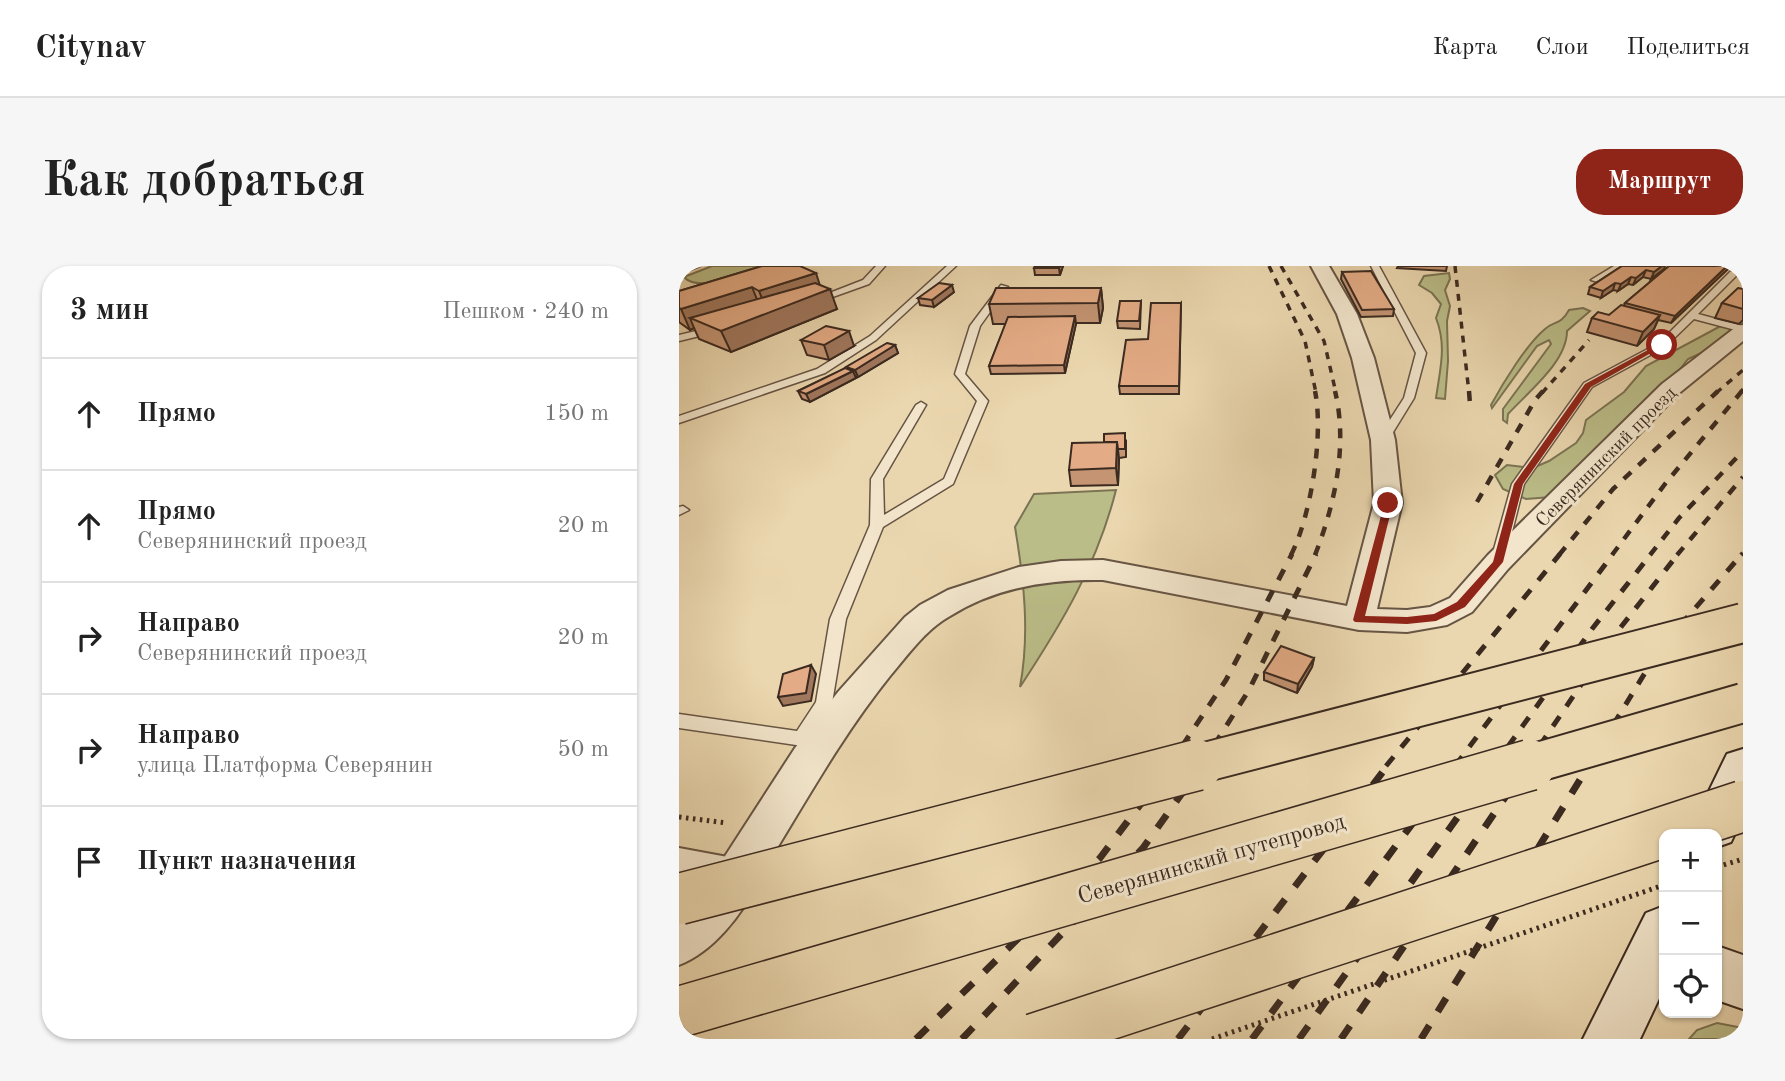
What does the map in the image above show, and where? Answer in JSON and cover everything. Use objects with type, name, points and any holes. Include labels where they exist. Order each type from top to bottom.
[{"type":"main road","points":[[679,899],[1743,624]]},
{"type":"main road","name":"Северянинский путепровод","points":[[679,1012],[1743,703]]},
{"type":"main road","points":[[1713,829],[1743,767]]},
{"type":"main road","points":[[1034,1039],[1743,806]]},
{"type":"main road","points":[[679,870],[733,881],[702,918],[679,940]]},
{"type":"main road","points":[[1611,1039],[1650,980],[1659,948]]},
{"type":"main road","points":[[1722,975],[1743,982]]},
{"type":"street","points":[[733,881],[764,836],[811,740],[906,635],[938,608],[996,582],[1077,569],[1103,570],[1359,620],[1388,503],[1383,440],[1363,358],[1347,314],[1320,266]]},
{"type":"street","name":"Северянинский проезд","points":[[1359,620],[1407,621],[1436,617],[1461,605],[1498,562],[1670,389],[1743,330]]},
{"type":"lane","points":[[679,271],[696,266]]},
{"type":"lane","points":[[804,304],[866,282],[881,266]]},
{"type":"lane","points":[[679,419],[821,371],[873,338],[952,266]]},
{"type":"lane","points":[[1375,266],[1421,353],[1409,398],[1383,440]]},
{"type":"lane","points":[[1595,280],[1619,266]]},
{"type":"lane","points":[[1498,562],[1518,484],[1588,385],[1662,345],[1741,266]]},
{"type":"lane","points":[[877,524],[949,481],[983,401],[960,374],[975,326],[1003,287]]},
{"type":"lane","points":[[1691,315],[1743,330]]},
{"type":"lane","points":[[679,338],[726,327]]},
{"type":"lane","points":[[679,721],[811,740],[824,703],[838,618],[877,524],[877,479],[921,405]]},
{"type":"path","points":[[679,817],[729,823],[764,836]]},
{"type":"path","points":[[1722,865],[1743,859]]},
{"type":"path","points":[[1212,1039],[1659,887]]},
{"type":"green space","points":[[712,266],[767,266],[712,283],[691,282],[684,277]]},
{"type":"green space","points":[[1449,273],[1450,279],[1445,290],[1450,306],[1447,321],[1445,399],[1436,398],[1442,348],[1436,318],[1441,304],[1432,293],[1419,285],[1424,276]]},
{"type":"green space","points":[[1583,308],[1590,311],[1567,331],[1561,354],[1554,365],[1508,414],[1507,423],[1503,420],[1503,409],[1551,344],[1549,340],[1537,346],[1492,408],[1491,405],[1515,365],[1545,329],[1560,321],[1569,310]]},
{"type":"green space","points":[[1743,314],[1743,328],[1712,348],[1688,359],[1665,388],[1551,497],[1526,499],[1503,489],[1495,475],[1507,465],[1533,468],[1549,461],[1576,443],[1583,433],[1586,420],[1624,392],[1646,366]]},
{"type":"green space","points":[[1116,490],[1099,543],[1077,593],[1020,687],[1025,647],[1025,607],[1015,527],[1034,494]]},
{"type":"green space","points":[[1717,1023],[1743,1028],[1743,1039],[1689,1039],[1697,1030]]},
{"type":"building","points":[[762,266],[800,266],[816,273],[759,291],[752,287],[679,308],[679,291]]},
{"type":"building","points":[[1035,266],[1060,266],[1034,268]]},
{"type":"building","points":[[1622,266],[1662,266],[1654,272],[1646,270],[1621,284],[1615,283],[1603,291],[1590,287]]},
{"type":"building","points":[[1669,266],[1727,266],[1675,316],[1625,303]]},
{"type":"building","points":[[1371,271],[1394,309],[1362,310],[1342,272]]},
{"type":"building","points":[[815,283],[830,289],[721,331],[690,318]]},
{"type":"building","points":[[939,283],[952,285],[932,300],[918,298]]},
{"type":"building","points":[[996,288],[1101,288],[1098,303],[989,304]]},
{"type":"building","points":[[1738,288],[1743,289],[1743,309],[1722,303]]},
{"type":"building","points":[[1120,301],[1141,301],[1139,321],[1117,321]]},
{"type":"building","points":[[1151,303],[1181,303],[1179,386],[1119,386],[1126,340],[1148,339]]},
{"type":"building","points":[[1621,305],[1660,315],[1643,332],[1592,318],[1598,312],[1609,315]]},
{"type":"building","points":[[1075,316],[1064,365],[989,366],[1008,317]]},
{"type":"building","points":[[826,326],[849,331],[824,345],[801,340]]},
{"type":"building","points":[[887,343],[895,345],[855,370],[846,367]]},
{"type":"building","points":[[845,368],[853,371],[806,394],[798,391]]},
{"type":"building","points":[[1125,433],[1125,449],[1118,449],[1117,442],[1104,442],[1104,434]]},
{"type":"building","points":[[1117,442],[1116,468],[1069,470],[1072,443]]},
{"type":"building","points":[[1281,646],[1314,658],[1298,684],[1264,672]]},
{"type":"building","points":[[811,665],[806,693],[778,697],[783,674]]},
{"type":"railway","points":[[1269,266],[1305,341],[1316,393]]},
{"type":"railway","points":[[1281,266],[1324,341],[1336,393]]},
{"type":"railway","points":[[1455,266],[1469,393]]},
{"type":"railway","points":[[1542,393],[1589,340]]},
{"type":"railway","points":[[1716,393],[1743,370]]},
{"type":"railway","points":[[1740,393],[1743,389]]},
{"type":"railway","points":[[1291,555],[1304,519],[1314,474],[1318,429],[1315,391]]},
{"type":"railway","points":[[1315,555],[1334,495],[1340,453],[1339,411],[1335,391]]},
{"type":"railway","points":[[1469,391],[1470,404]]},
{"type":"railway","points":[[1477,502],[1535,400],[1543,391]]},
{"type":"railway","points":[[1559,555],[1613,489],[1718,391]]},
{"type":"railway","points":[[1612,555],[1665,484],[1742,391]]},
{"type":"railway","points":[[1650,555],[1679,518],[1743,451]]},
{"type":"railway","points":[[1677,555],[1743,477]]},
{"type":"railway","points":[[1169,766],[1226,680],[1292,554]]},
{"type":"railway","points":[[1201,766],[1249,690],[1316,554]]},
{"type":"railway","points":[[1386,766],[1560,554]]},
{"type":"railway","points":[[1455,766],[1613,554]]},
{"type":"railway","points":[[1494,766],[1592,629],[1651,554]]},
{"type":"railway","points":[[1526,766],[1614,636],[1678,554]]},
{"type":"railway","points":[[1588,766],[1659,650],[1742,554]]},
{"type":"railway","points":[[916,1039],[1100,858],[1170,765]]},
{"type":"railway","points":[[962,1039],[1143,848],[1202,765]]},
{"type":"railway","points":[[1178,1039],[1388,765]]},
{"type":"railway","points":[[1252,1039],[1456,765]]},
{"type":"railway","points":[[1299,1039],[1495,765]]},
{"type":"railway","points":[[1341,1039],[1527,765]]},
{"type":"railway","points":[[1421,1039],[1589,765]]},
{"type":"route","points":[[1388,503],[1359,620],[1407,621],[1436,617],[1461,605],[1498,562],[1518,484],[1588,385],[1662,345]]}]
